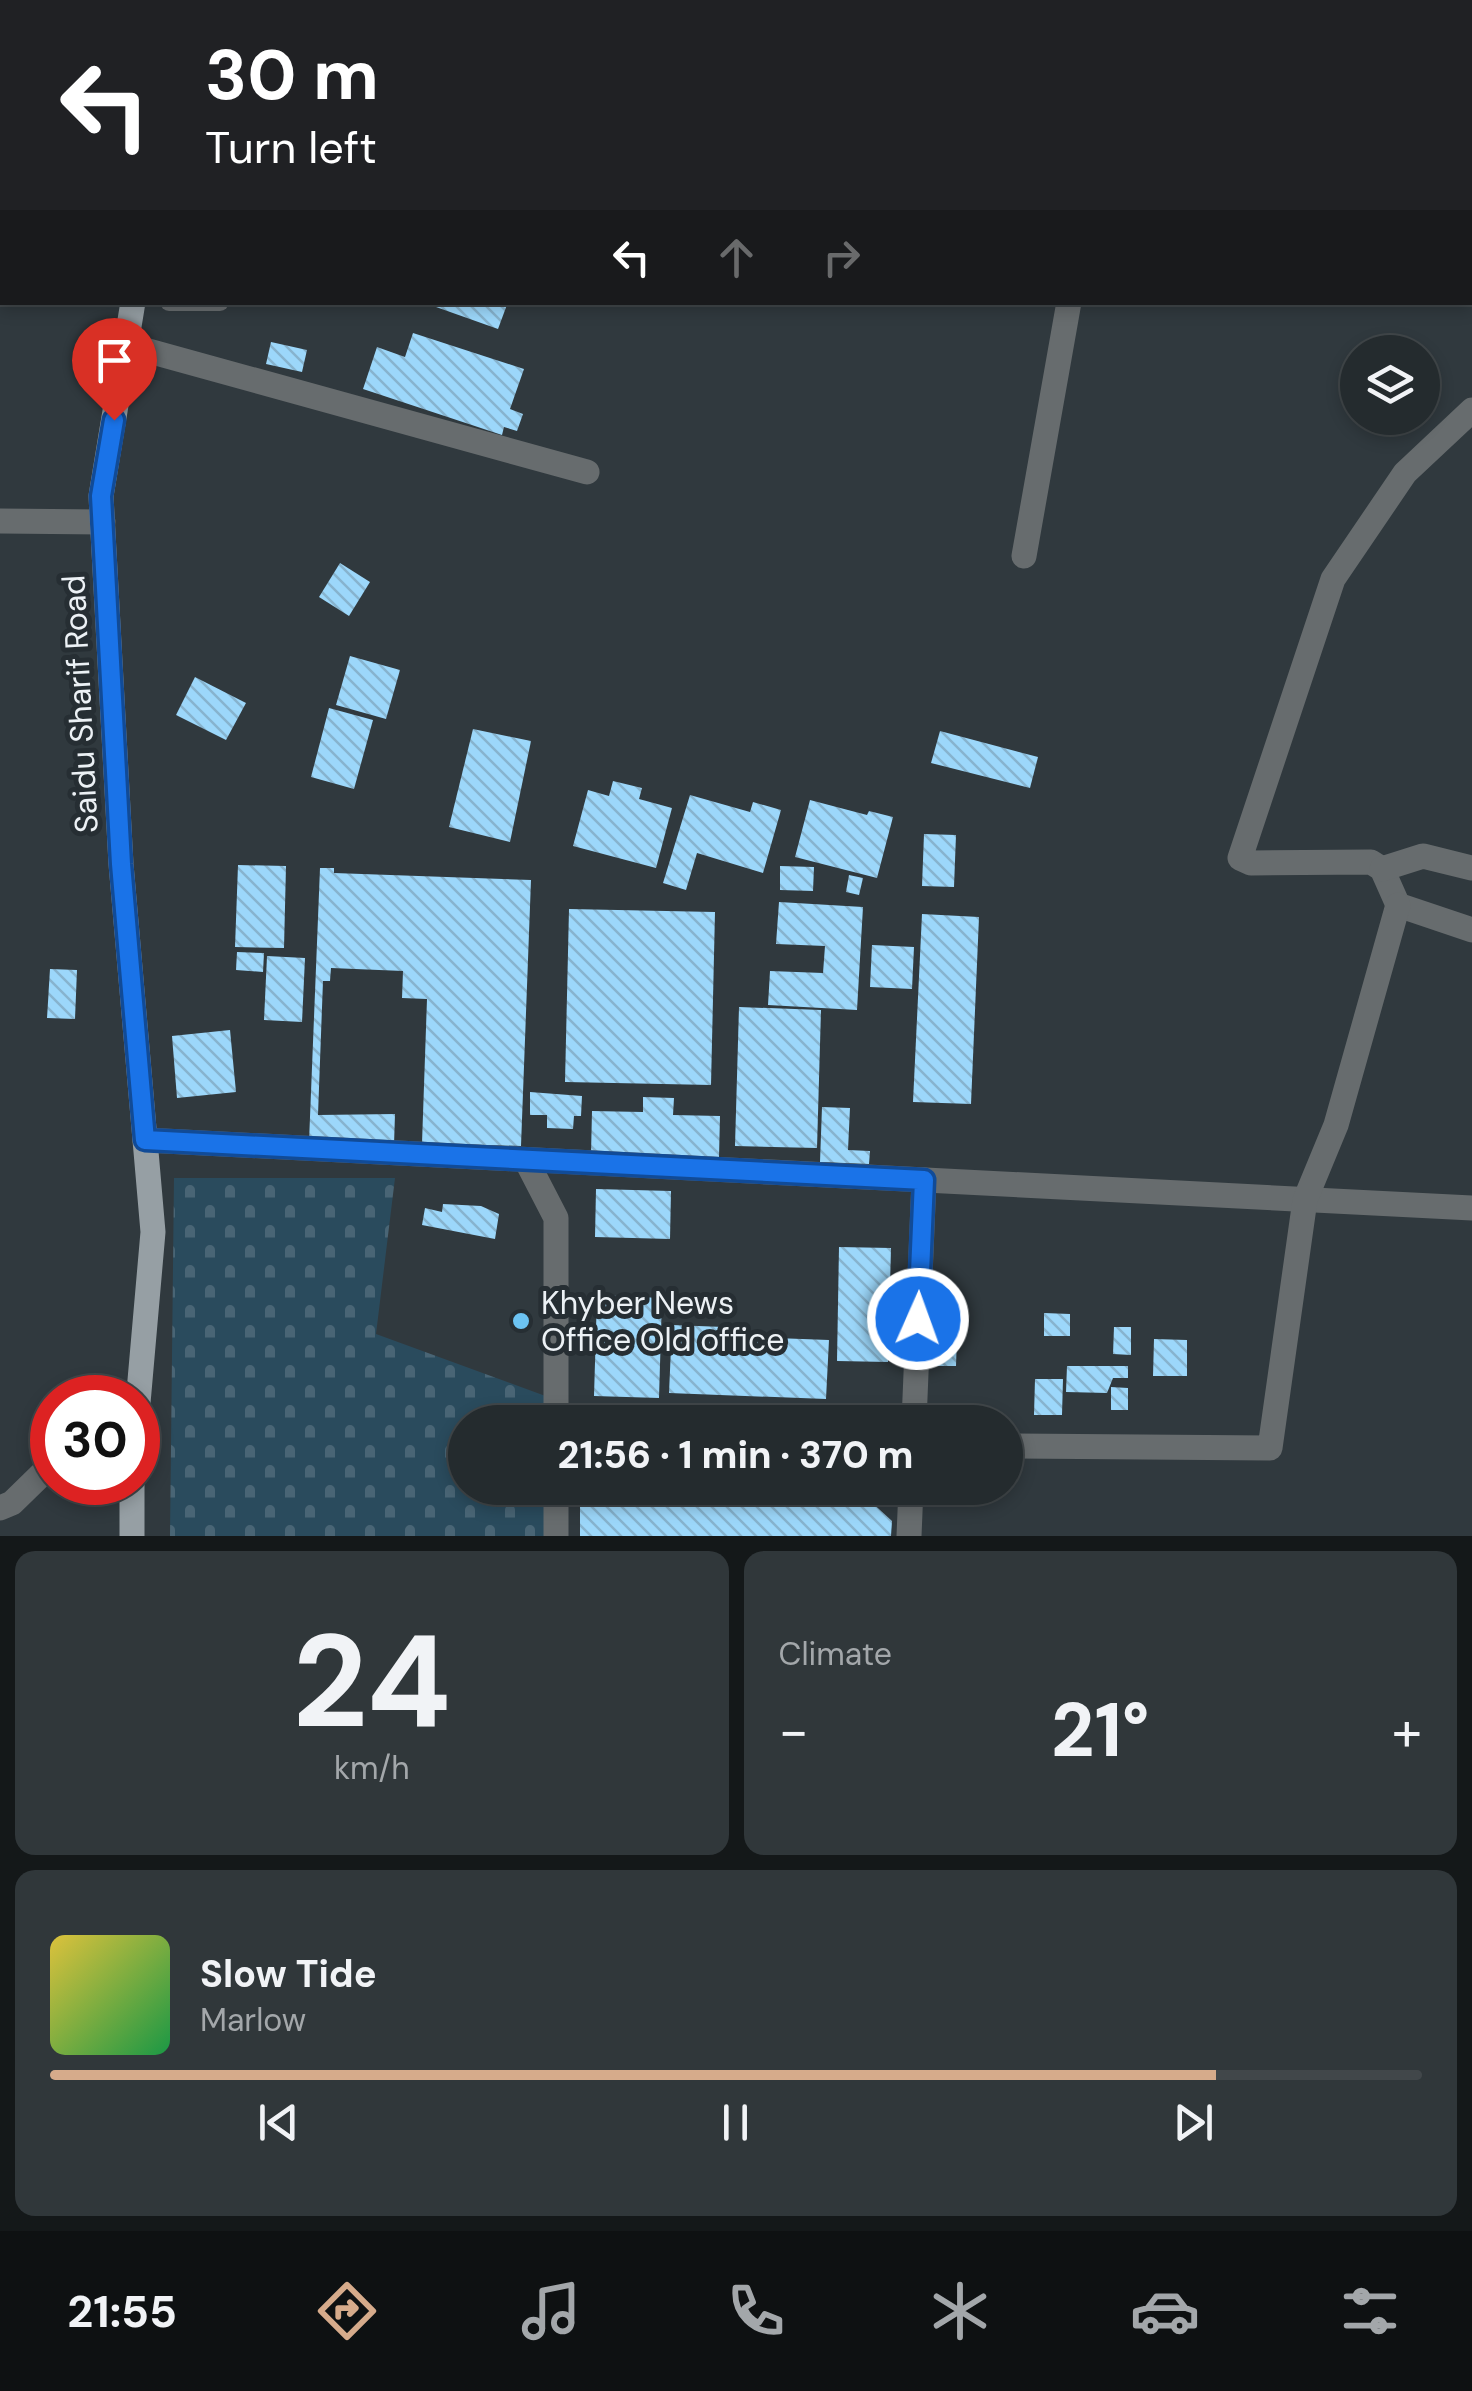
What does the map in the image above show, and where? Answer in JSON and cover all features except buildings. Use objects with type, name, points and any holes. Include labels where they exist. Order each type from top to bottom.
[{"type":"main road","name":"Saidu Sharif Road","points":[[133,305],[101,496],[121,864],[153,1232],[140,1375]]},
{"type":"main road","points":[[132,1505],[132,1536]]},
{"type":"street","points":[[1024,556],[1068,305]]},
{"type":"street","points":[[127,346],[588,472]]},
{"type":"street","points":[[1023,1446],[1270,1448],[1305,1200],[1336,1125],[1398,905],[1382,869],[1370,862],[1251,863],[1240,858],[1334,579],[1405,474],[1472,411]]},
{"type":"street","points":[[0,521],[103,522]]},
{"type":"street","points":[[1382,869],[1423,856],[1472,868]]},
{"type":"street","points":[[1398,905],[1472,930]]},
{"type":"street","points":[[145,1140],[1472,1208]]},
{"type":"street","points":[[526,1160],[556,1218],[556,1405]]},
{"type":"street","points":[[915,1405],[924,1180]]},
{"type":"street","points":[[0,1508],[12,1503],[30,1485]]},
{"type":"street","points":[[556,1505],[556,1536]]},
{"type":"street","points":[[910,1536],[911,1505]]},
{"type":"green space","points":[[174,1178],[395,1178],[376,1334],[559,1401],[559,1405],[448,1405],[448,1505],[553,1505],[550,1536],[170,1536]]},
{"type":"place","name":"Khyber News Office Old office","points":[[521,1321]]},
{"type":"route","points":[[114,420],[101,496],[121,864],[145,1140],[924,1180],[918,1319]]}]
